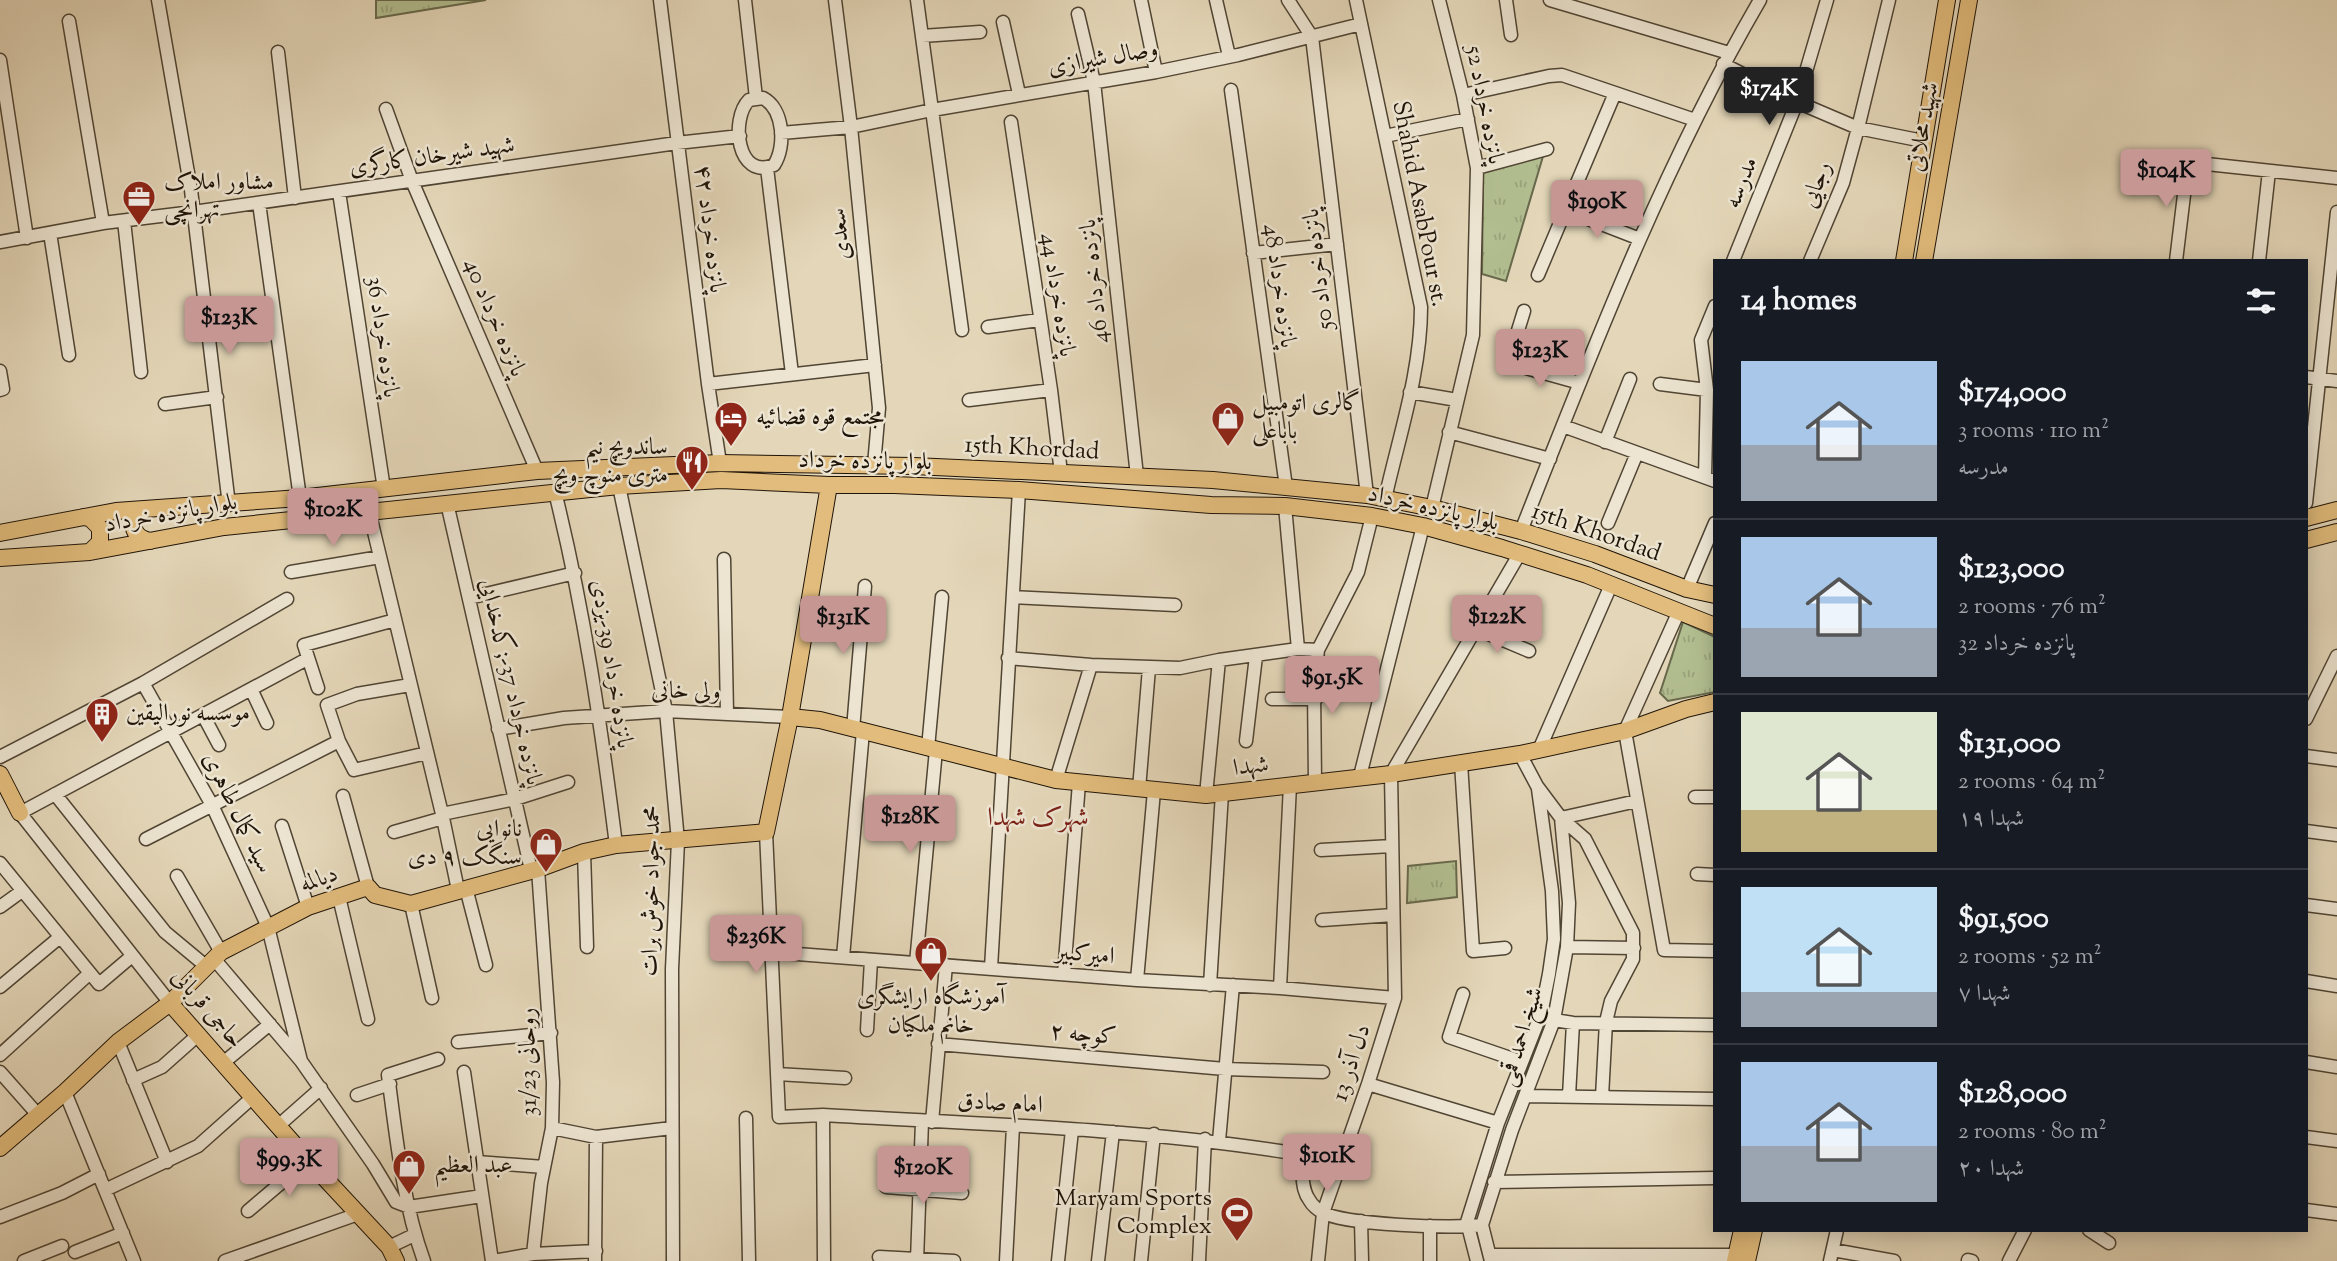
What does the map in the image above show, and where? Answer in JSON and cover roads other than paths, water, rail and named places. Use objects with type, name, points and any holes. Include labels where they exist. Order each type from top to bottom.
[{"type":"main road","name":"شهید محلاتی","points":[[1905,259],[1947,0]]},
{"type":"main road","name":"شهید محلاتی","points":[[1924,259],[1969,0]]},
{"type":"main road","name":"15th Khordad","points":[[0,533],[83,517],[146,509],[229,505],[537,471],[720,463],[874,465],[1137,476],[1367,495],[1521,531],[1595,554],[1687,589],[1713,595]]},
{"type":"main road","name":"بلوار پانزده خرداد","points":[[0,558],[90,552],[224,527],[369,510],[619,486],[721,480],[894,485],[1019,490],[1211,505],[1285,506],[1372,516],[1423,526],[1520,553],[1611,584],[1713,625]]},
{"type":"main road","points":[[411,904],[535,870],[584,852],[616,845],[765,832],[790,717],[828,485]]},
{"type":"main road","points":[[146,509],[137,513],[132,522],[134,532],[141,539],[150,541]]},
{"type":"main road","points":[[2308,517],[2337,510]]},
{"type":"main road","points":[[83,517],[90,518],[100,528],[100,542],[90,552]]},
{"type":"main road","points":[[2308,539],[2337,532]]},
{"type":"main road","name":"شهدا","points":[[790,717],[820,720],[1056,780],[1214,794],[1391,774],[1520,754],[1625,731],[1686,709],[1713,702]]},
{"type":"main road","name":"حاجی قربانی","points":[[0,776],[20,813]]},
{"type":"main road","name":"دیالمه","points":[[0,1148],[39,1116],[118,1042],[170,1003],[215,960],[268,927],[309,906],[368,887],[375,895],[411,904]]},
{"type":"main road","name":"حاجی قربانی","points":[[170,1003],[392,1254]]},
{"type":"main road","points":[[1740,1259],[1742,1232]]},
{"type":"main road","points":[[1740,1259],[1753,1232]]},
{"type":"street","points":[[158,0],[193,212],[229,505]]},
{"type":"street","name":"پانزده خرداد ۴۲","points":[[660,0],[720,463]]},
{"type":"street","points":[[745,0],[756,98]]},
{"type":"street","name":"سعدی","points":[[835,0],[851,127],[879,408],[874,465]]},
{"type":"street","points":[[917,0],[962,330]]},
{"type":"street","points":[[1141,0],[1156,72]]},
{"type":"street","points":[[1216,0],[1229,56]]},
{"type":"street","points":[[1288,0],[1312,37]]},
{"type":"street","name":"Shahid AsabPour st.","points":[[1356,0],[1421,307],[1421,328],[1410,392],[1385,499]]},
{"type":"street","name":"پانزده خرداد 52","points":[[1432,509],[1473,335],[1477,168],[1463,95],[1439,0]]},
{"type":"street","points":[[1506,0],[1511,36]]},
{"type":"street","points":[[1521,531],[1640,239],[1695,120],[1760,0]]},
{"type":"street","name":"مدرسه","points":[[1734,259],[1797,102],[1827,0]]},
{"type":"street","name":"رجایی","points":[[1811,259],[1843,183],[1889,0]]},
{"type":"street","points":[[1555,1],[1726,59],[1797,102],[1858,128],[1923,141]]},
{"type":"street","name":"پانزده خرداد 46","points":[[1078,15],[1094,82],[1137,476]]},
{"type":"street","points":[[69,21],[103,223]]},
{"type":"street","points":[[1003,22],[1019,94]]},
{"type":"street","name":"وصال شیرازی","points":[[781,133],[851,127],[1019,94],[1156,72],[1312,37],[1361,23]]},
{"type":"street","points":[[922,36],[980,32]]},
{"type":"street","name":"پانزده خرداد 50","points":[[1312,37],[1367,495]]},
{"type":"street","points":[[278,52],[295,198]]},
{"type":"street","points":[[0,60],[27,238]]},
{"type":"street","points":[[1463,95],[1562,75],[1695,120]]},
{"type":"street","name":"پانزده خرداد 48","points":[[1231,90],[1286,487]]},
{"type":"street","points":[[1538,275],[1615,93]]},
{"type":"street","points":[[763,98],[770,102],[778,118],[781,133],[781,152],[774,165],[767,168],[750,165],[745,159],[740,136],[740,112],[749,100],[763,98]]},
{"type":"street","name":"پانزده خرداد 40","points":[[386,109],[412,181],[537,471]]},
{"type":"street","points":[[1385,136],[1468,119]]},
{"type":"street","name":"پانزده خرداد 44","points":[[1011,122],[1061,473]]},
{"type":"street","name":"شهید شیرخان کارگری","points":[[0,242],[103,223],[740,136]]},
{"type":"street","points":[[1477,168],[1547,149]]},
{"type":"street","points":[[2176,259],[2188,162],[2337,178]]},
{"type":"street","points":[[767,168],[792,374]]},
{"type":"street","points":[[2259,259],[2269,171]]},
{"type":"street","name":"پانزده خرداد 36","points":[[339,192],[384,489]]},
{"type":"street","points":[[259,203],[300,498]]},
{"type":"street","points":[[1565,210],[1640,239]]},
{"type":"street","points":[[2308,467],[2313,378],[2337,212]]},
{"type":"street","points":[[124,221],[141,372]]},
{"type":"street","points":[[50,233],[69,355]]},
{"type":"street","points":[[1253,253],[1337,244]]},
{"type":"street","points":[[1524,311],[1508,363],[1580,383]]},
{"type":"street","points":[[1563,426],[1710,479],[1707,390],[1701,340],[1713,311]]},
{"type":"street","points":[[988,327],[1039,320]]},
{"type":"street","points":[[708,384],[875,365]]},
{"type":"street","points":[[0,372],[3,389],[0,390]]},
{"type":"street","points":[[2313,378],[2337,381]]},
{"type":"street","points":[[1605,442],[1630,379]]},
{"type":"street","points":[[1660,384],[1707,390]]},
{"type":"street","points":[[969,400],[1051,390]]},
{"type":"street","points":[[1410,392],[1457,400]]},
{"type":"street","points":[[166,404],[217,397]]},
{"type":"street","points":[[1450,432],[1550,459]]},
{"type":"street","points":[[1608,523],[1637,453]]},
{"type":"street","name":"محمد جواد خوش برات","points":[[619,486],[666,710],[678,841],[672,969],[673,1261]]},
{"type":"street","points":[[990,968],[1019,490]]},
{"type":"street","name":"پانزده خرداد 39-یزدی","points":[[555,492],[575,573],[600,715],[616,845]]},
{"type":"street","name":"پانزده خرداد 37-;کدخدایی","points":[[447,503],[498,729],[535,870]]},
{"type":"street","points":[[1285,506],[1298,649]]},
{"type":"street","points":[[369,510],[443,816],[486,965]]},
{"type":"street","points":[[1315,782],[1318,650],[1358,572],[1372,516]]},
{"type":"street","points":[[1360,776],[1423,526]]},
{"type":"street","points":[[1687,589],[1713,528]]},
{"type":"street","points":[[1391,774],[1520,553]]},
{"type":"street","points":[[291,572],[380,557]]},
{"type":"street","points":[[724,559],[727,714]]},
{"type":"street","points":[[469,598],[575,573]]},
{"type":"street","points":[[1539,750],[1611,584]]},
{"type":"street","points":[[843,957],[865,586]]},
{"type":"street","points":[[916,963],[942,597]]},
{"type":"street","points":[[1013,597],[1175,605]]},
{"type":"street","points":[[0,757],[143,683],[287,599]]},
{"type":"street","points":[[1679,611],[1625,731],[1664,950],[1713,951]]},
{"type":"street","points":[[318,688],[304,645],[395,620]]},
{"type":"street","points":[[1478,629],[1529,651]]},
{"type":"street","points":[[1008,658],[1091,665],[1180,668],[1298,649],[1318,650]]},
{"type":"street","points":[[1246,741],[1256,656]]},
{"type":"street","points":[[2308,716],[2331,684],[2337,656]]},
{"type":"street","points":[[20,813],[307,659]]},
{"type":"street","points":[[1210,985],[1219,660]]},
{"type":"street","points":[[1056,780],[1091,665]]},
{"type":"street","points":[[1136,980],[1147,790],[1149,668]]},
{"type":"street","name":"سید کمال طاهری","points":[[143,683],[212,805],[268,927],[301,1061]]},
{"type":"street","points":[[411,685],[357,694],[327,705],[339,741],[354,770],[427,753]]},
{"type":"street","points":[[251,689],[267,723]]},
{"type":"street","points":[[1272,699],[1315,699]]},
{"type":"street","name":"ولی خانی","points":[[498,729],[565,718],[666,710],[790,717]]},
{"type":"street","points":[[203,715],[219,745]]},
{"type":"street","points":[[146,839],[339,741]]},
{"type":"street","name":"شیخ احمد قمی","points":[[1477,1261],[1467,1222],[1498,1123],[1566,947],[1569,903],[1561,818],[1537,786],[1520,754]]},
{"type":"street","points":[[2308,756],[2337,761]]},
{"type":"street","points":[[1461,763],[1473,951],[1505,948]]},
{"type":"street","name":"دل آذر 13","points":[[1318,1261],[1323,1213],[1395,998],[1391,774]]},
{"type":"street","points":[[394,832],[568,782]]},
{"type":"street","points":[[1064,974],[1079,783]]},
{"type":"street","points":[[1280,988],[1290,785]]},
{"type":"street","name":"شیخ احمد قمی","points":[[1482,1225],[1494,1182],[1554,1020],[1556,975],[1552,891],[1537,786]]},
{"type":"street","points":[[55,794],[166,932],[215,960]]},
{"type":"street","points":[[343,796],[368,887]]},
{"type":"street","points":[[1695,797],[1713,797]]},
{"type":"street","points":[[1561,818],[1637,801]]},
{"type":"street","name":"حاجی قربانی","points":[[20,813],[170,1003]]},
{"type":"street","points":[[1561,818],[1585,839],[1633,933],[1633,959],[1611,1001],[1606,1022],[1602,1097]]},
{"type":"street","points":[[282,826],[309,906]]},
{"type":"street","points":[[2308,831],[2337,835]]},
{"type":"street","points":[[765,832],[777,1074],[845,1078]]},
{"type":"street","points":[[1321,850],[1392,846]]},
{"type":"street","points":[[584,852],[587,947]]},
{"type":"street","points":[[0,863],[95,978]]},
{"type":"street","name":"روحانی 31/23","points":[[533,1254],[552,1128],[553,1082],[551,1033],[535,870]]},
{"type":"street","points":[[1697,874],[1713,875]]},
{"type":"street","points":[[177,876],[215,960],[301,1061],[332,1102],[396,1202],[409,1206],[482,1196]]},
{"type":"street","points":[[0,907],[22,891]]},
{"type":"street","points":[[339,897],[368,1018]]},
{"type":"street","points":[[411,904],[432,998]]},
{"type":"street","points":[[2308,905],[2337,909]]},
{"type":"street","points":[[1322,920],[1393,915]]},
{"type":"street","points":[[0,987],[60,937]]},
{"type":"street","points":[[1566,947],[1634,948]]},
{"type":"street","name":"امیرکبیر","points":[[771,952],[1395,998]]},
{"type":"street","points":[[0,1055],[95,978],[132,956]]},
{"type":"street","points":[[867,1030],[872,960]]},
{"type":"street","points":[[917,1260],[919,1189],[946,965]]},
{"type":"street","points":[[2308,981],[2337,986]]},
{"type":"street","points":[[1219,1141],[1233,985]]},
{"type":"street","points":[[1463,994],[1450,1037],[1522,1062]]},
{"type":"street","points":[[1554,1020],[1573,1023],[1713,1025]]},
{"type":"street","points":[[1569,1096],[1573,1023]]},
{"type":"street","points":[[223,1063],[270,1024]]},
{"type":"street","points":[[458,1042],[551,1033]]},
{"type":"street","points":[[133,1080],[162,1067],[198,1035]]},
{"type":"street","points":[[118,1042],[167,1162]]},
{"type":"street","name":"کوچه ۲","points":[[938,1044],[1225,1069],[1322,1072]]},
{"type":"street","points":[[357,1095],[438,1059]]},
{"type":"street","points":[[2308,1062],[2337,1067]]},
{"type":"street","points":[[0,1072],[39,1116]]},
{"type":"street","points":[[464,1072],[493,1261],[533,1254],[596,1256],[596,1137]]},
{"type":"street","name":"امام صادق","points":[[777,1074],[779,1117],[823,1115],[1113,1132],[1205,1139],[1286,1152],[1296,1156],[1300,1162],[1304,1188],[1310,1201],[1323,1213]]},
{"type":"street","points":[[389,1080],[414,1235],[424,1261]]},
{"type":"street","points":[[1368,1084],[1498,1123]]},
{"type":"street","points":[[278,1126],[321,1088]]},
{"type":"street","points":[[65,1092],[134,1261]]},
{"type":"street","points":[[1527,1096],[1713,1098]]},
{"type":"street","points":[[105,1190],[198,1146],[254,1097]]},
{"type":"street","points":[[823,1115],[824,1261]]},
{"type":"street","points":[[746,1118],[749,1261]]},
{"type":"street","points":[[1006,1261],[1013,1126]]},
{"type":"street","points":[[552,1128],[596,1137],[672,1128]]},
{"type":"street","points":[[1058,1261],[1072,1130]]},
{"type":"street","points":[[1098,1261],[1113,1132]]},
{"type":"street","points":[[1141,1261],[1154,1135]]},
{"type":"street","points":[[2308,1137],[2337,1141]]},
{"type":"street","points":[[1199,1261],[1205,1139]]},
{"type":"street","points":[[248,1211],[308,1160]]},
{"type":"street","points":[[477,1162],[544,1167]]},
{"type":"street","points":[[0,1216],[62,1193],[99,1174]]},
{"type":"street","points":[[1494,1182],[1713,1178]]},
{"type":"street","points":[[886,1187],[962,1193]]},
{"type":"street","points":[[2308,1210],[2337,1214]]},
{"type":"street","points":[[1323,1213],[1361,1221],[1430,1226],[1482,1225],[1490,1258],[1740,1259]]},
{"type":"street","points":[[225,1261],[358,1214]]},
{"type":"street","points":[[1361,1221],[1362,1261]]},
{"type":"street","points":[[1430,1226],[1430,1261]]},
{"type":"street","points":[[1837,1232],[1831,1256],[1894,1261]]},
{"type":"street","points":[[2009,1261],[2024,1232]]},
{"type":"street","points":[[2092,1232],[2109,1243]]},
{"type":"street","points":[[75,1252],[122,1233]]},
{"type":"street","points":[[392,1254],[414,1235]]},
{"type":"street","points":[[24,1261],[62,1246]]},
{"type":"street","points":[[879,1257],[954,1261]]},
{"type":"place","name":"مشاور املاک تهرانچی","points":[[139,227]]},
{"type":"place","name":"مجتمع قوه قضائیه","points":[[731,448]]},
{"type":"place","name":"گالری اتومبیل باباعلی","points":[[1228,448]]},
{"type":"place","name":"ساندویچ نیم متری منوچ ویچ","points":[[692,492]]},
{"type":"place","name":"موسسه نورالیقین","points":[[102,744]]},
{"type":"place","name":"نانوایی سنگک ۹ دی","points":[[546,874]]},
{"type":"place","name":"آموزشگاه ارایشگری خانم ملکیان","points":[[931,983]]},
{"type":"place","name":"عبد العظيم","points":[[409,1196]]},
{"type":"place","name":"Maryam Sports Complex","points":[[1237,1243]]},
{"type":"district","name":"شهرک شهدا","points":[[1038,818]]}]
